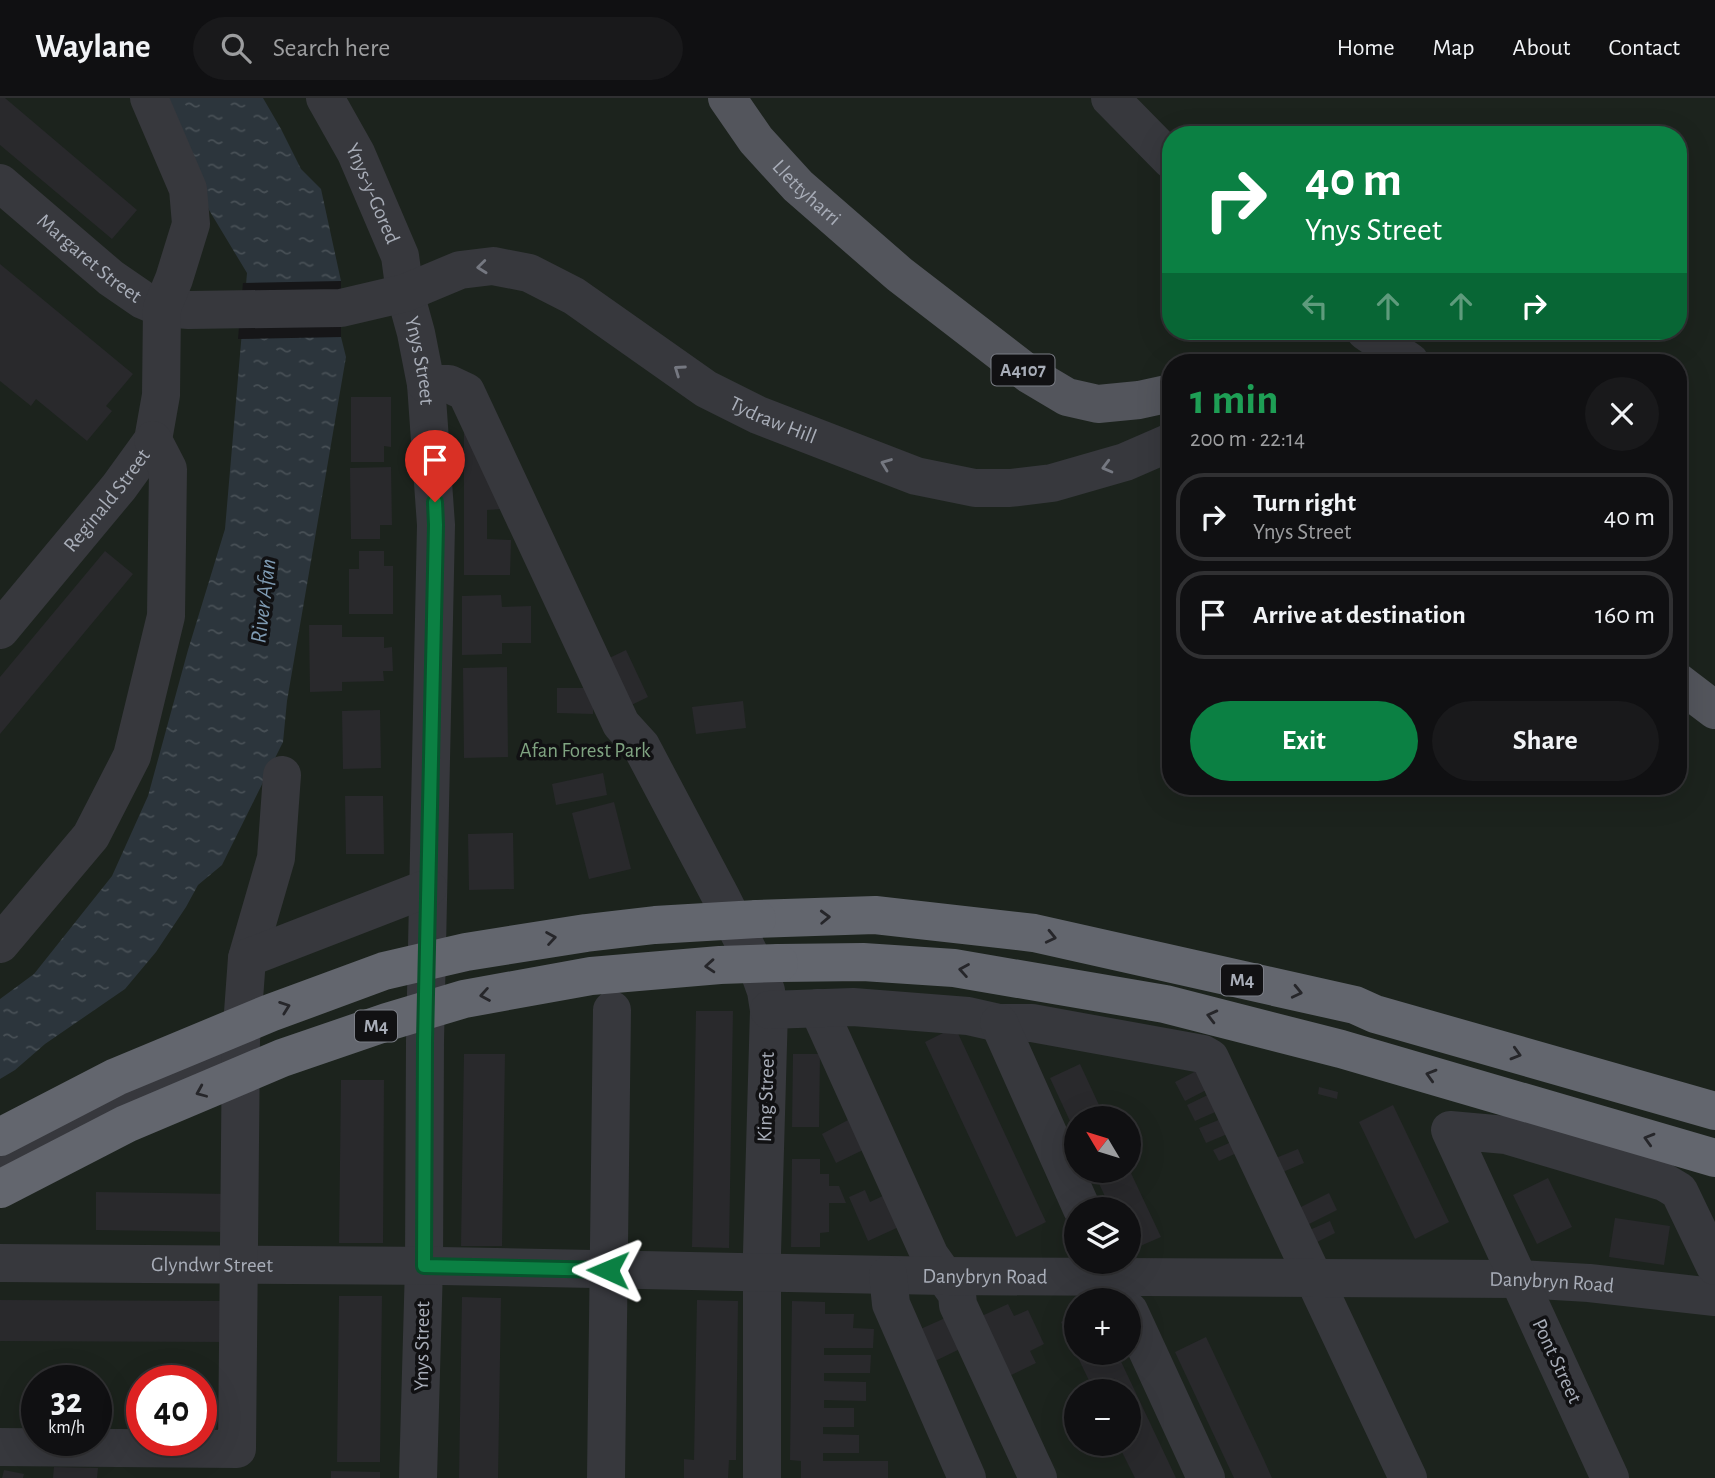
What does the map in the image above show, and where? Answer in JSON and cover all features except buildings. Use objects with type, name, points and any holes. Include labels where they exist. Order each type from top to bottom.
[{"type":"highway","name":"M4","points":[[0,1137],[116,1077],[270,1013],[384,971],[466,952],[655,925],[875,915],[1034,933],[1354,1005],[1375,1014],[1715,1111]]},
{"type":"highway","name":"M4","points":[[0,1189],[126,1124],[282,1058],[464,999],[591,976],[720,965],[863,962],[954,968],[1165,1004],[1340,1049],[1715,1158]]},
{"type":"main road","name":"Llettyharri","points":[[727,98],[756,140],[798,186],[899,274],[1030,375],[1067,397],[1098,404],[1162,395]]},
{"type":"street","points":[[149,98],[188,189],[191,224],[174,279],[176,309]]},
{"type":"street","name":"Ynys-y-Gored","points":[[325,98],[356,153],[391,233],[400,256],[405,293]]},
{"type":"street","points":[[1110,98],[1162,151]]},
{"type":"street","name":"Margaret Street","points":[[0,183],[111,278],[143,300],[176,309]]},
{"type":"street","name":"Tydraw Hill","points":[[176,309],[341,308],[405,293],[460,270],[493,266],[529,273],[574,296],[706,389],[758,415],[916,476],[975,488],[1010,488],[1052,483],[1125,463],[1162,446]]},
{"type":"street","name":"Ynys Street","points":[[405,293],[426,384],[436,525],[418,1478]]},
{"type":"street","name":"Reginald Street","points":[[0,630],[119,487],[153,440],[176,309]]},
{"type":"street","points":[[1378,340],[1398,354]]},
{"type":"street","name":"King Street","points":[[426,384],[449,384],[466,392],[621,724],[641,746],[716,887],[766,991],[769,1010],[762,1272],[762,1478]]},
{"type":"street","points":[[0,944],[91,836],[132,756],[166,615],[169,469],[153,440]]},
{"type":"street","points":[[1687,678],[1698,697]]},
{"type":"street","points":[[0,1447],[237,1449],[241,1040],[247,958],[276,858],[282,775]]},
{"type":"street","points":[[247,958],[428,888]]},
{"type":"street","points":[[769,1010],[853,1007],[968,1016],[999,1023],[1032,1023],[1203,1054],[1210,1058],[1408,1478]]},
{"type":"street","points":[[818,1008],[930,1256],[957,1294],[958,1305],[1038,1478]]},
{"type":"street","points":[[606,1478],[612,1010]]},
{"type":"street","points":[[999,1023],[1077,1197]]},
{"type":"street","points":[[0,1163],[241,1040]]},
{"type":"street","name":"Pont Street","points":[[1610,1478],[1450,1130],[1506,1135],[1664,1182],[1679,1191],[1715,1266]]},
{"type":"street","name":"Glyndwr Street","points":[[0,1263],[424,1266]]},
{"type":"street","name":"Danybryn Road","points":[[424,1266],[1114,1280],[1314,1277],[1518,1279],[1589,1283],[1715,1297]]},
{"type":"street","points":[[888,1275],[891,1304],[967,1478]]},
{"type":"street","points":[[1141,1337],[1206,1478]]},
{"type":"green space","name":"Afan Forest Park","points":[[0,98],[1715,98],[1715,1478],[0,1478]]},
{"type":"water","name":"River Afan","points":[[169,98],[263,98],[301,169],[321,189],[341,281],[341,337],[346,357],[287,701],[283,742],[222,865],[198,885],[156,952],[125,989],[45,1044],[15,1070],[0,1079],[0,999],[34,974],[112,876],[148,796],[225,529],[247,273],[209,210]]},
{"type":"pier","points":[[341,281],[341,337],[238,339],[243,283]]},
{"type":"route","points":[[435,502],[425,1041],[424,1266],[608,1270]]}]
